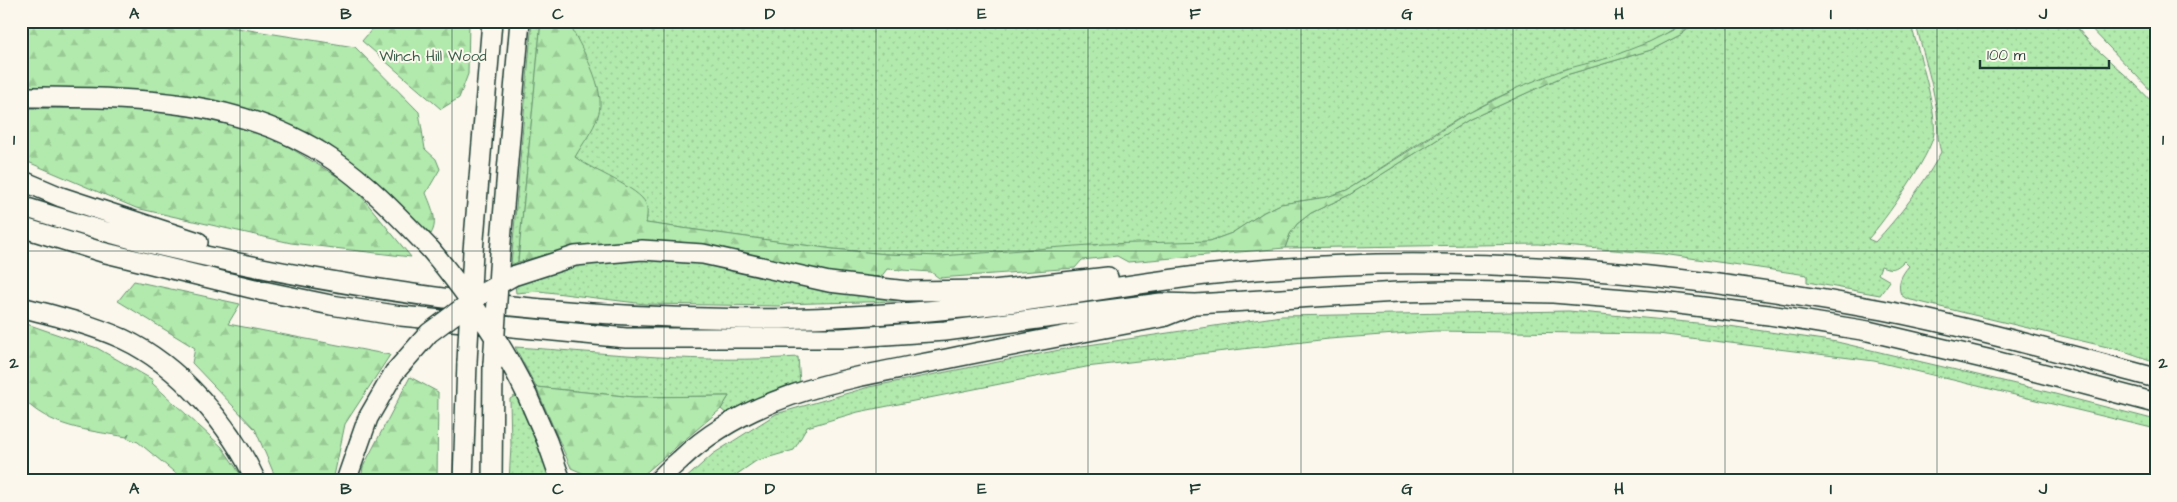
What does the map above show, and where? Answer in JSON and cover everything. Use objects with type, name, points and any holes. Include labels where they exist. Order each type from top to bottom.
[{"type":"highway","points":[[463,481],[473,251],[492,21]]},
{"type":"highway","points":[[492,481],[493,364],[500,253],[520,21]]},
{"type":"highway","points":[[21,97],[176,103],[235,114],[262,122],[310,146],[356,177],[385,202],[431,250],[473,303],[504,351],[527,395],[562,481]]},
{"type":"highway","points":[[21,180],[61,197],[151,228],[228,251],[279,272]]},
{"type":"highway","points":[[21,206],[132,239],[279,272],[343,284],[504,307],[726,319],[827,317],[932,311],[1031,300],[1114,289],[1147,282],[1238,272],[1439,264],[1537,267],[1666,277],[1771,291],[1887,311],[2156,378]]},
{"type":"highway","points":[[21,226],[102,252],[331,306],[401,316],[626,338],[841,338],[945,330],[1161,302],[1196,304],[1432,292],[1553,293],[1662,302],[1769,315],[1868,331],[1987,359],[2156,403]]},
{"type":"highway","points":[[346,481],[368,418],[394,373],[429,333],[483,293],[513,276],[575,256],[642,250],[703,254],[829,282],[906,291],[993,290],[1113,276],[1147,282]]},
{"type":"highway","points":[[658,481],[693,448],[726,424],[752,410],[799,391],[888,371],[1163,316],[1196,304]]},
{"type":"highway","points":[[21,307],[87,324],[125,340],[159,360],[202,399],[246,459],[256,481]]},
{"type":"green space","points":[[21,21],[193,21],[355,47],[419,112],[425,149],[436,159],[440,169],[426,193],[434,219],[431,234],[309,136],[275,120],[205,99],[169,94],[96,89],[21,87]]},
{"type":"green space","name":"Winch Hill Wood","points":[[379,21],[469,21],[468,74],[459,98],[441,109],[362,41]]},
{"type":"green space","points":[[532,21],[541,21],[518,262],[511,265]]},
{"type":"green space","points":[[541,21],[568,21],[591,68],[599,93],[600,105],[598,116],[591,132],[575,157],[642,198],[647,208],[646,223],[833,249],[941,256],[1103,244],[1210,241],[1232,233],[1264,212],[1281,204],[1327,197],[1347,190],[1467,114],[1519,87],[1562,70],[1608,58],[1649,42],[1675,29],[1684,21],[1697,21],[1682,34],[1651,50],[1566,75],[1470,119],[1349,195],[1311,213],[1297,224],[1290,234],[1285,248],[1128,262],[1117,256],[1082,260],[1075,268],[939,278],[931,272],[887,269],[881,277],[846,276],[706,247],[642,241],[606,243],[567,249],[518,262]]},
{"type":"green space","points":[[568,21],[1684,21],[1666,34],[1626,53],[1540,79],[1475,109],[1347,190],[1327,197],[1281,204],[1264,212],[1232,233],[1210,241],[941,256],[833,249],[646,223],[647,213],[614,180],[585,165],[575,157],[581,145],[597,85]]},
{"type":"green space","points":[[1697,21],[1910,21],[1930,94],[1934,133],[1916,172],[1895,204],[1868,239],[1875,242],[1911,199],[1941,152],[1934,95],[1915,21],[2071,21],[2092,45],[2133,82],[2156,106],[2156,362],[2124,351],[1907,299],[1901,295],[1899,287],[1902,276],[1909,266],[1904,261],[1893,268],[1881,266],[1878,274],[1890,281],[1880,295],[1807,282],[1807,275],[1663,254],[1538,244],[1285,248],[1290,234],[1297,224],[1311,213],[1349,195],[1470,119],[1566,75],[1651,50],[1682,34]]},
{"type":"green space","points":[[2084,21],[2156,21],[2156,96]]},
{"type":"green space","points":[[111,107],[201,115],[274,138],[353,186],[411,257],[291,243],[136,208],[21,159],[21,109]]},
{"type":"green space","points":[[620,257],[699,262],[911,300],[786,304],[780,306],[645,304],[539,291],[516,293],[515,285],[581,263]]},
{"type":"green space","points":[[134,281],[240,304],[228,324],[390,355],[345,424],[333,481],[277,481],[255,429],[192,363],[195,348],[118,301]]},
{"type":"green space","points":[[1569,311],[1729,326],[1837,342],[2024,386],[2156,420],[2156,429],[1874,361],[1658,334],[1435,331],[1329,339],[1086,367],[858,412],[807,427],[794,450],[756,461],[727,481],[683,481],[713,454],[776,414],[869,387],[1075,347],[1281,316]]},
{"type":"green space","points":[[21,322],[97,348],[153,380],[152,383],[222,447],[245,481],[185,481],[138,442],[127,438],[129,433],[127,437],[70,426],[44,415],[32,407],[21,397]]},
{"type":"green space","points":[[515,347],[692,358],[762,359],[798,357],[800,384],[753,401],[728,415],[721,409],[729,396],[634,397],[536,387]]},
{"type":"green space","points":[[410,377],[438,392],[437,481],[361,481],[363,467]]},
{"type":"green space","points":[[536,387],[634,397],[729,396],[721,409],[636,481],[596,479],[571,468]]},
{"type":"green space","points":[[518,394],[554,481],[509,481],[511,446],[510,399]]}]
